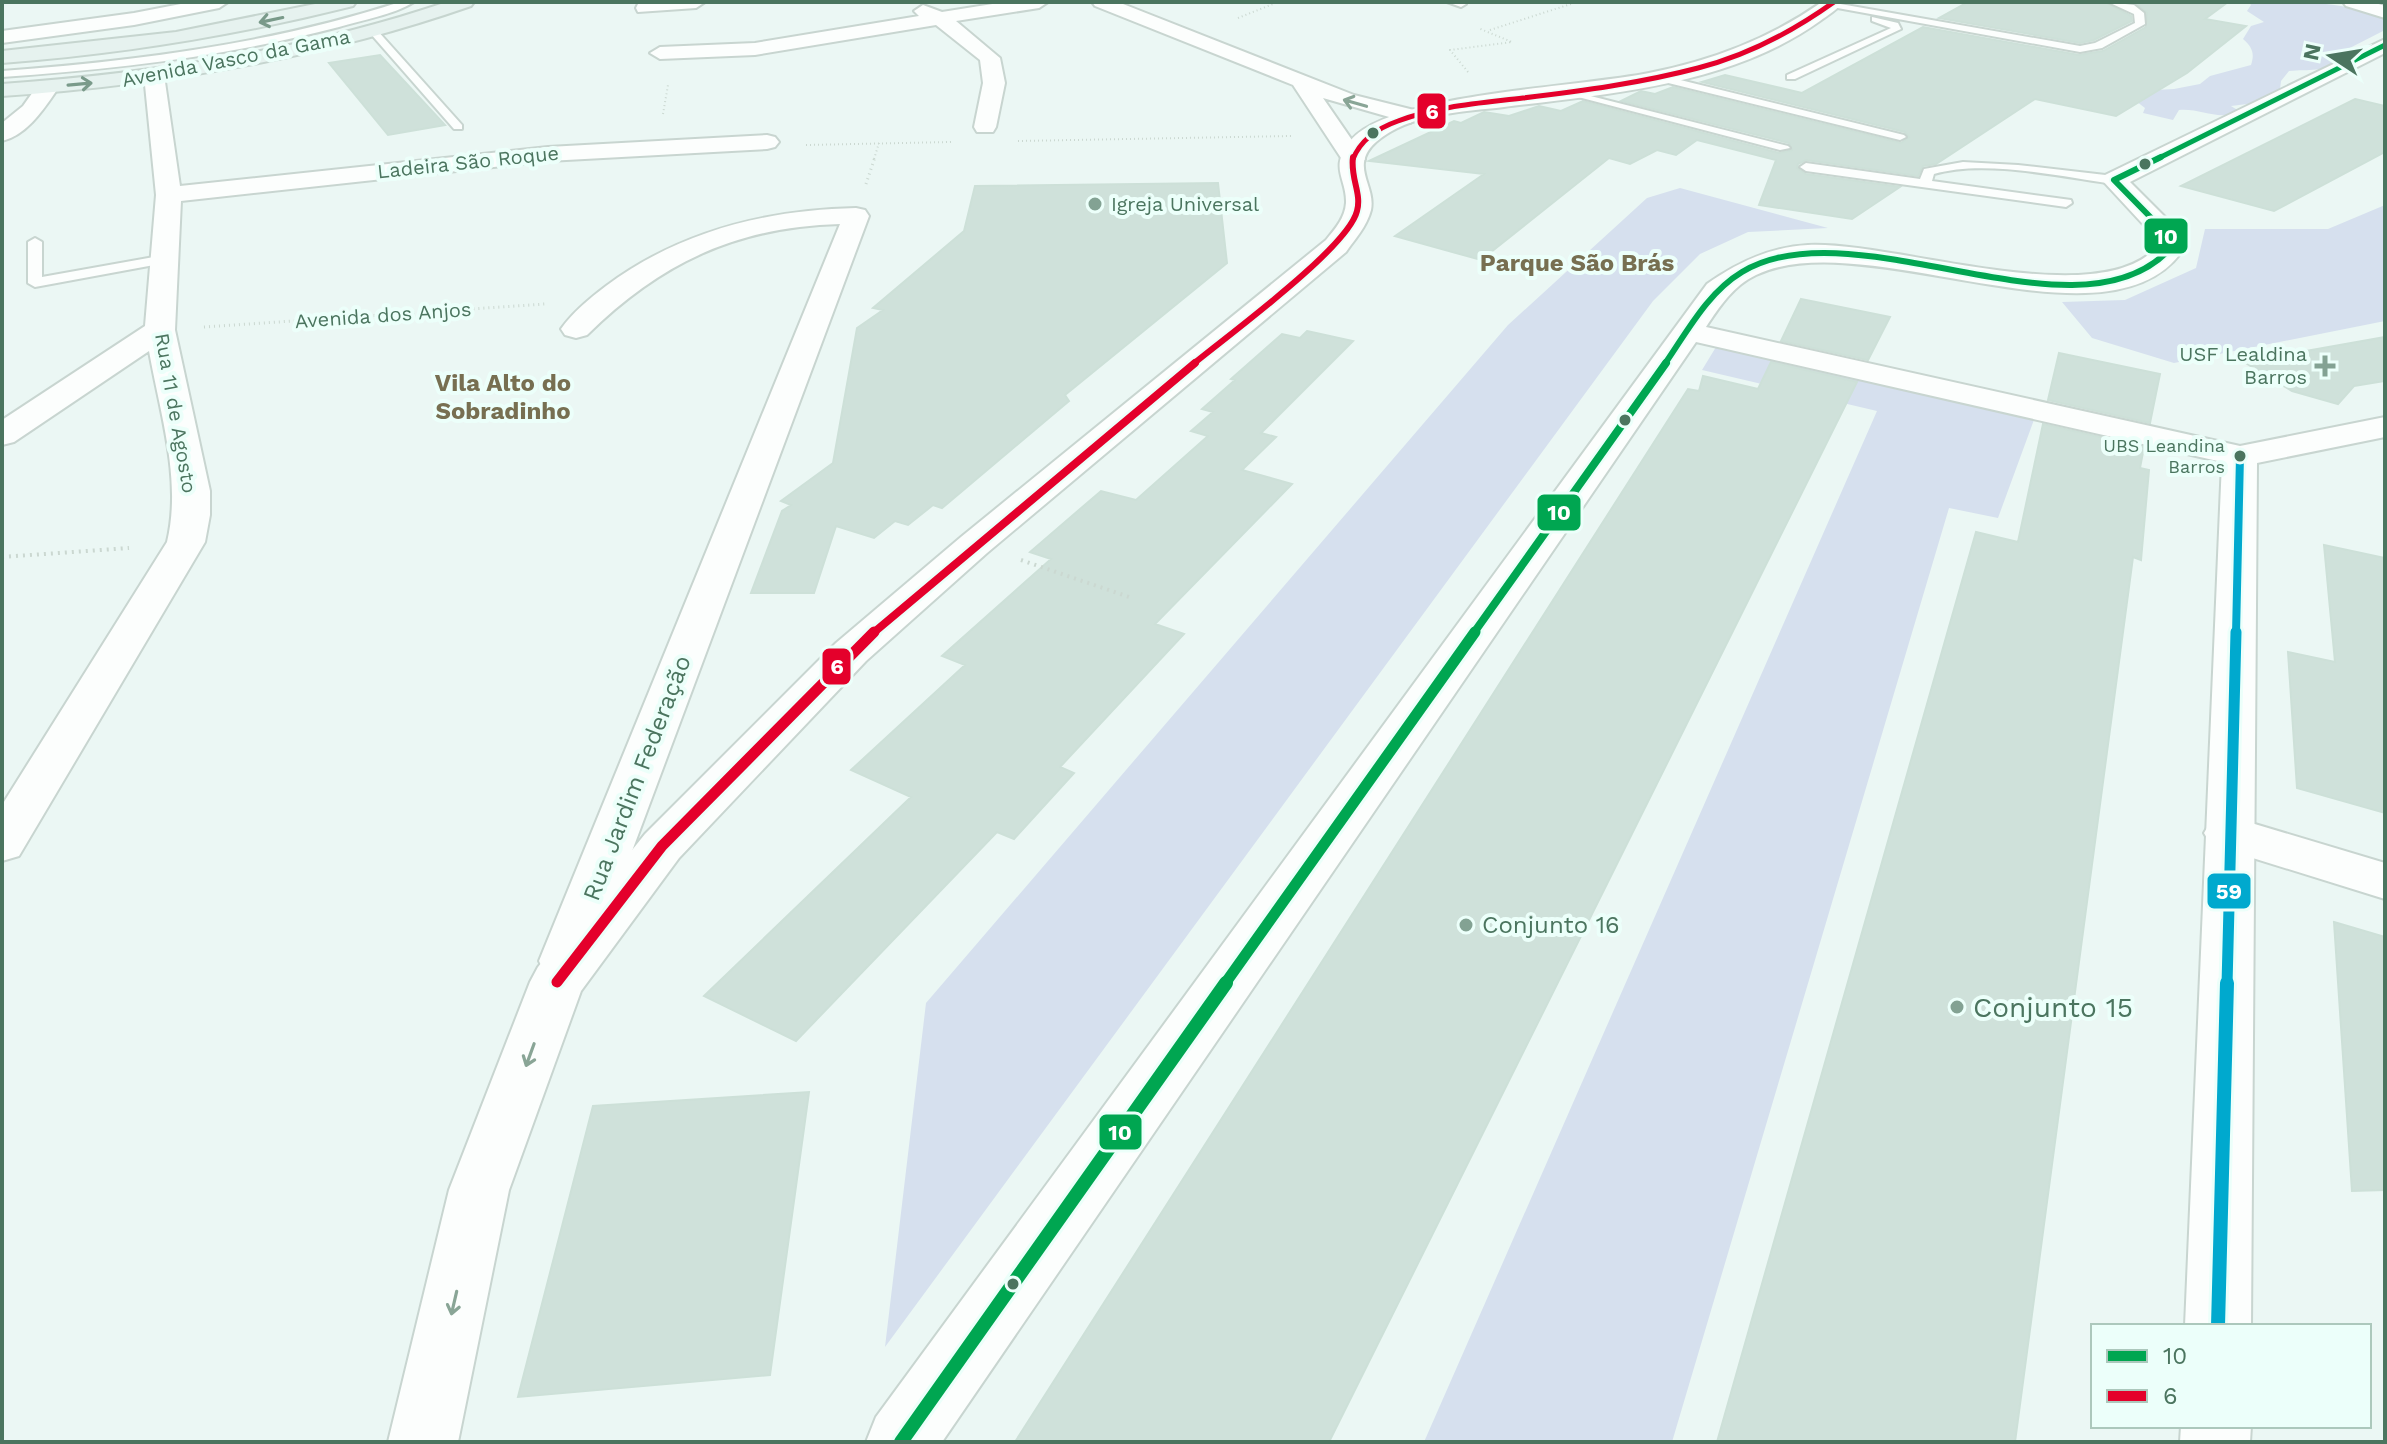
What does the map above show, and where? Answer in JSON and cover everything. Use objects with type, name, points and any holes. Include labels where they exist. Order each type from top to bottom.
[{"type":"main road","name":"Avenida Vasco da Gama","points":[[2,57],[161,40],[262,23],[347,2]]},
{"type":"main road","name":"Avenida Vasco da Gama","points":[[2,90],[154,75],[272,55],[373,31],[465,2]]},
{"type":"street","points":[[2,37],[122,21],[219,2]]},
{"type":"street","points":[[645,8],[696,2]]},
{"type":"street","points":[[902,2],[941,19],[990,58],[994,83],[985,127]]},
{"type":"street","points":[[660,53],[755,49],[1039,2]]},
{"type":"street","points":[[1101,2],[1346,100],[1410,116]]},
{"type":"street","points":[[2352,2],[2385,12]]},
{"type":"street","points":[[1344,147],[1410,116],[1656,77],[1766,45],[1791,34],[1831,5]]},
{"type":"street","points":[[901,1442],[1717,290],[1733,274],[1758,262],[1787,255],[1849,255],[2021,281],[2098,282],[2143,273],[2159,263],[2169,250],[2165,232],[2114,180],[2385,45]]},
{"type":"street","name":"Rua 11 de Agosto","points":[[2,844],[186,542],[192,515],[192,491],[160,330],[169,195],[154,75]]},
{"type":"street","points":[[557,982],[662,846],[851,652],[974,545],[1336,246],[1357,213],[1359,199],[1344,147],[1302,83]]},
{"type":"street","points":[[2,134],[31,111],[48,87]]},
{"type":"street","name":"Ladeira São Roque","points":[[169,195],[548,154],[767,142]]},
{"type":"street","name":"Rua Jardim Federação","points":[[423,1442],[479,1190],[856,216],[793,218],[729,231],[652,265],[606,299]]},
{"type":"street","points":[[576,329],[606,299]]},
{"type":"street","points":[[2,435],[160,330]]},
{"type":"street","points":[[1690,332],[2240,456],[2385,427]]},
{"type":"street","points":[[2218,1324],[2228,833],[2240,456]]},
{"type":"street","points":[[2228,833],[2385,881]]},
{"type":"lane","points":[[2,74],[86,67],[226,47],[345,21],[409,2]]},
{"type":"lane","points":[[1831,5],[2080,49],[2098,46],[2140,24],[2139,13],[2131,7],[2113,2]]},
{"type":"lane","points":[[1791,77],[1896,29],[1895,25],[1882,20],[1831,5]]},
{"type":"lane","points":[[373,31],[458,127]]},
{"type":"lane","points":[[1656,77],[1900,137]]},
{"type":"lane","points":[[1567,91],[1784,148]]},
{"type":"lane","points":[[1925,183],[1928,172],[1952,166],[2114,180]]},
{"type":"lane","points":[[1806,167],[2066,203]]},
{"type":"lane","points":[[35,242],[35,283],[165,259]]},
{"type":"path","points":[[1260,11],[1278,2]]},
{"type":"path","points":[[1489,31],[1577,2]]},
{"type":"path","points":[[1456,3],[1436,18],[1489,31],[1512,42],[1450,50],[1469,73],[1502,100]]},
{"type":"path","points":[[1014,141],[1344,147]]},
{"type":"path","points":[[767,142],[781,146],[954,142]]},
{"type":"path","name":"Avenida dos Anjos","points":[[160,330],[606,299]]},
{"type":"path","points":[[2,557],[60,555],[186,542]]},
{"type":"path","points":[[974,545],[1132,598]]},
{"type":"shaded area","points":[[2249,2],[2320,4],[2355,9],[2385,20],[2385,30],[2340,53],[2340,59],[2328,66],[2316,70],[2289,71],[2281,81],[2280,89],[2255,103],[2231,106],[2239,111],[2232,114],[2179,110],[2173,120],[2143,113],[2145,108],[2132,98],[2137,91],[2200,84],[2210,76],[2251,65],[2252,50],[2243,39],[2251,26],[2264,22],[2247,11],[2251,5]]},
{"type":"shaded area","points":[[1680,188],[1828,228],[1748,232],[1700,254],[1653,301],[885,1347],[926,1003],[1508,325],[1647,198]]},
{"type":"shaded area","points":[[2385,205],[2385,321],[2174,363],[2092,338],[2062,302],[2125,300],[2196,268],[2205,229],[2328,229]]},
{"type":"shaded area","points":[[1716,347],[2035,417],[1998,518],[1949,508],[1672,1442],[1424,1442],[1877,411],[1702,370]]},
{"type":"building","points":[[1968,2],[2105,2],[2131,16],[2132,21],[2094,40],[2080,43],[1939,18]]},
{"type":"building","points":[[2134,2],[2228,2],[2205,19],[2246,26],[2187,73],[2116,116],[2035,99],[1936,164],[1923,166],[1918,176],[1806,160],[1798,164],[1797,168],[1806,174],[1900,187],[1852,219],[1759,205],[1776,160],[1697,140],[1676,155],[1657,150],[1630,164],[1609,158],[1481,260],[1395,236],[1484,174],[1369,161],[1454,121],[1461,123],[1484,112],[1509,116],[1539,106],[1561,111],[1583,101],[1779,153],[1792,150],[1789,143],[1621,101],[1641,91],[1655,94],[1673,87],[1901,143],[1909,137],[1905,132],[1702,82],[1725,75],[1802,93],[1923,27],[2079,55],[2103,51],[2146,27],[2147,13]]},
{"type":"building","points":[[380,55],[445,125],[388,135],[329,63]]},
{"type":"building","points":[[2355,99],[2385,106],[2385,152],[2274,211],[2181,186]]},
{"type":"building","points":[[1218,183],[1227,263],[1065,395],[1069,401],[942,508],[933,505],[908,525],[895,521],[874,538],[836,526],[814,593],[751,593],[782,511],[791,505],[781,501],[833,463],[857,328],[883,310],[873,308],[964,231],[975,186]]},
{"type":"building","points":[[1801,299],[1890,317],[1868,360],[1781,341]]},
{"type":"building","points":[[1307,331],[1353,341],[1261,433],[1276,437],[1242,470],[1292,484],[1155,624],[1184,634],[1060,767],[1074,773],[1014,839],[997,832],[796,1041],[704,996],[911,797],[851,770],[965,665],[942,656],[1051,559],[1030,552],[1101,491],[1136,500],[1208,436],[1191,431],[1213,412],[1202,409],[1235,380],[1231,379],[1282,334],[1300,338]]},
{"type":"building","points":[[2385,337],[2385,381],[2354,386],[2338,404],[2292,391],[2244,362]]},
{"type":"building","points":[[2059,353],[2160,374],[2150,423],[2048,400]]},
{"type":"building","name":"Conjunto 16","points":[[1771,362],[1857,382],[1329,1442],[1015,1442],[1688,389],[1699,391],[1703,376],[1758,389]]},
{"type":"building","name":"Conjunto 15","points":[[2043,424],[2144,447],[2140,468],[2149,470],[2141,560],[2133,557],[2015,1442],[1717,1442],[1976,532],[2018,542]]},
{"type":"building","points":[[2324,545],[2385,558],[2385,813],[2297,788],[2288,652],[2335,662]]},
{"type":"building","points":[[2334,922],[2385,937],[2385,1190],[2352,1191]]},
{"type":"building","points":[[809,1092],[770,1375],[518,1397],[593,1106]]},
{"type":"transit line","name":"6","points":[[557,982],[662,846],[851,652],[974,545],[1336,246],[1358,210],[1358,196],[1351,175],[1353,157],[1370,135],[1397,121],[1440,109],[1593,89],[1699,68],[1749,51],[1795,30],[1834,2]]},
{"type":"transit line","name":"10","points":[[901,1442],[1717,290],[1744,270],[1773,259],[1805,253],[1872,256],[1984,276],[2039,282],[2093,282],[2129,277],[2150,267],[2169,250],[2165,232],[2114,180],[2385,45]]},
{"type":"transit line","name":"59","points":[[2218,1324],[2240,456]]},
{"type":"place","name":"Igreja Universal","points":[[1095,204]]},
{"type":"place","name":"USF Lealdina Barros","points":[[2325,366]]},
{"type":"place","name":"UBS Leandina Barros","points":[[2240,456]]},
{"type":"place","name":"Conjunto 16","points":[[1466,925]]},
{"type":"place","name":"Conjunto 15","points":[[1957,1007]]},
{"type":"district","name":"Parque São Brás","points":[[1577,263]]},
{"type":"district","name":"Vila Alto do Sobradinho","points":[[503,397]]}]
